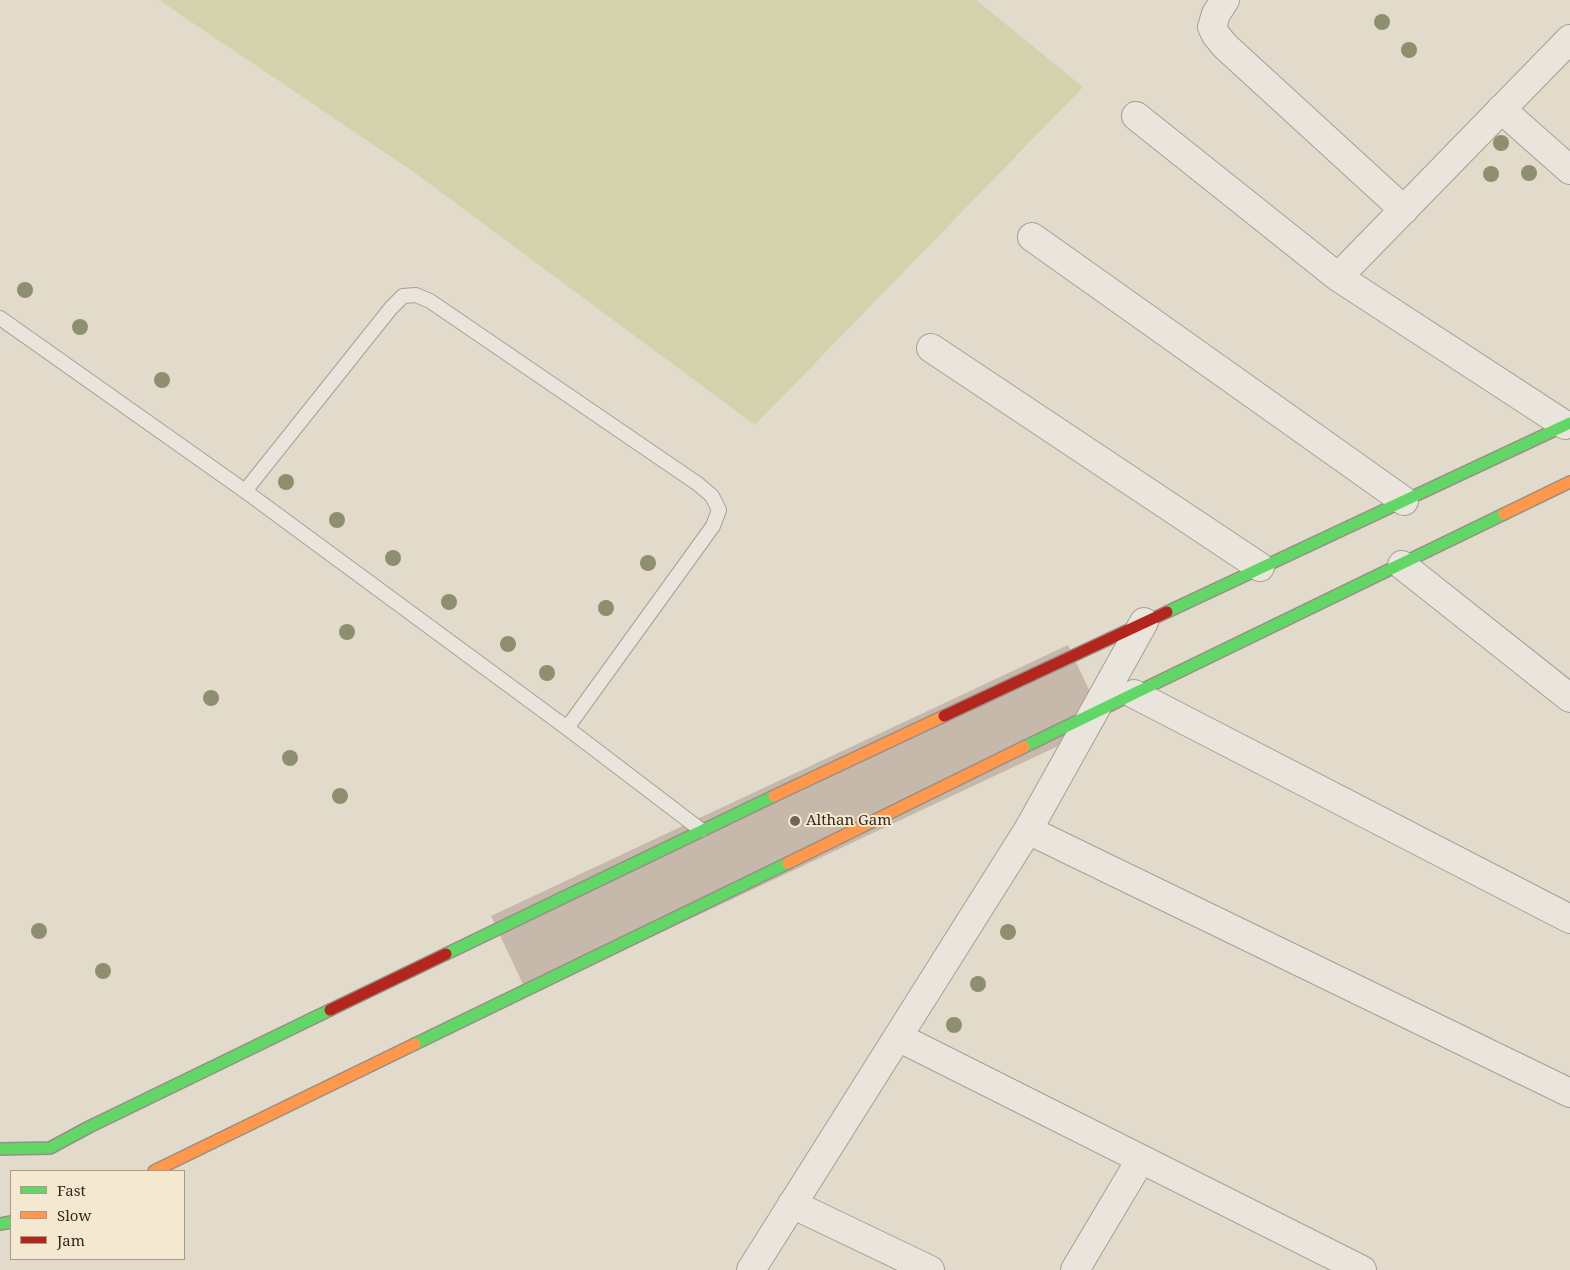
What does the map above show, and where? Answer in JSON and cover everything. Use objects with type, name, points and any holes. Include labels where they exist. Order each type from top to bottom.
[{"type":"main road","points":[[0,1148],[50,1148],[89,1127],[701,830],[1568,424]]},
{"type":"main road","points":[[156,1170],[1570,482]]},
{"type":"street","points":[[1225,0],[1216,14],[1212,27],[1225,46],[1404,210]]},
{"type":"street","points":[[1338,277],[1570,39]]},
{"type":"street","points":[[1501,109],[1570,170]]},
{"type":"street","points":[[1136,116],[1338,277],[1568,424]]},
{"type":"street","points":[[1032,237],[1404,501]]},
{"type":"street","points":[[931,348],[1260,568]]},
{"type":"street","points":[[1402,564],[1570,698]]},
{"type":"street","points":[[750,1270],[1028,830],[1096,712],[1144,622]]},
{"type":"street","points":[[1134,694],[1570,919]]},
{"type":"street","points":[[1028,830],[1570,1093]]},
{"type":"street","points":[[898,1037],[1362,1270]]},
{"type":"street","points":[[1075,1270],[1141,1159]]},
{"type":"street","points":[[792,1204],[930,1270]]},
{"type":"lane","points":[[245,490],[391,308],[403,296],[416,295],[430,301],[698,484],[712,496],[719,510],[713,526],[567,728]]},
{"type":"lane","points":[[0,318],[245,490],[567,728],[701,830]]},
{"type":"green space","points":[[159,0],[976,0],[1083,87],[755,425],[411,170]]},
{"type":"building","points":[[1068,645],[1105,724],[528,995],[491,916]]},
{"type":"traffic: fast","points":[[1167,612],[1570,423]]},
{"type":"traffic: fast","points":[[1024,747],[1504,514]]},
{"type":"traffic: fast","points":[[446,954],[774,796]]},
{"type":"traffic: fast","points":[[415,1044],[788,863]]},
{"type":"traffic: fast","points":[[0,1149],[50,1148],[89,1127],[330,1010]]},
{"type":"traffic: fast","points":[[0,1224],[10,1222]]},
{"type":"traffic: slow","points":[[1504,514],[1570,482]]},
{"type":"traffic: slow","points":[[774,796],[944,716]]},
{"type":"traffic: slow","points":[[788,863],[1024,747]]},
{"type":"traffic: slow","points":[[156,1170],[415,1044]]},
{"type":"traffic: jam","points":[[944,716],[1167,612]]},
{"type":"traffic: jam","points":[[330,1010],[446,954]]},
{"type":"place","name":"Althan Gam","points":[[795,821]]}]
